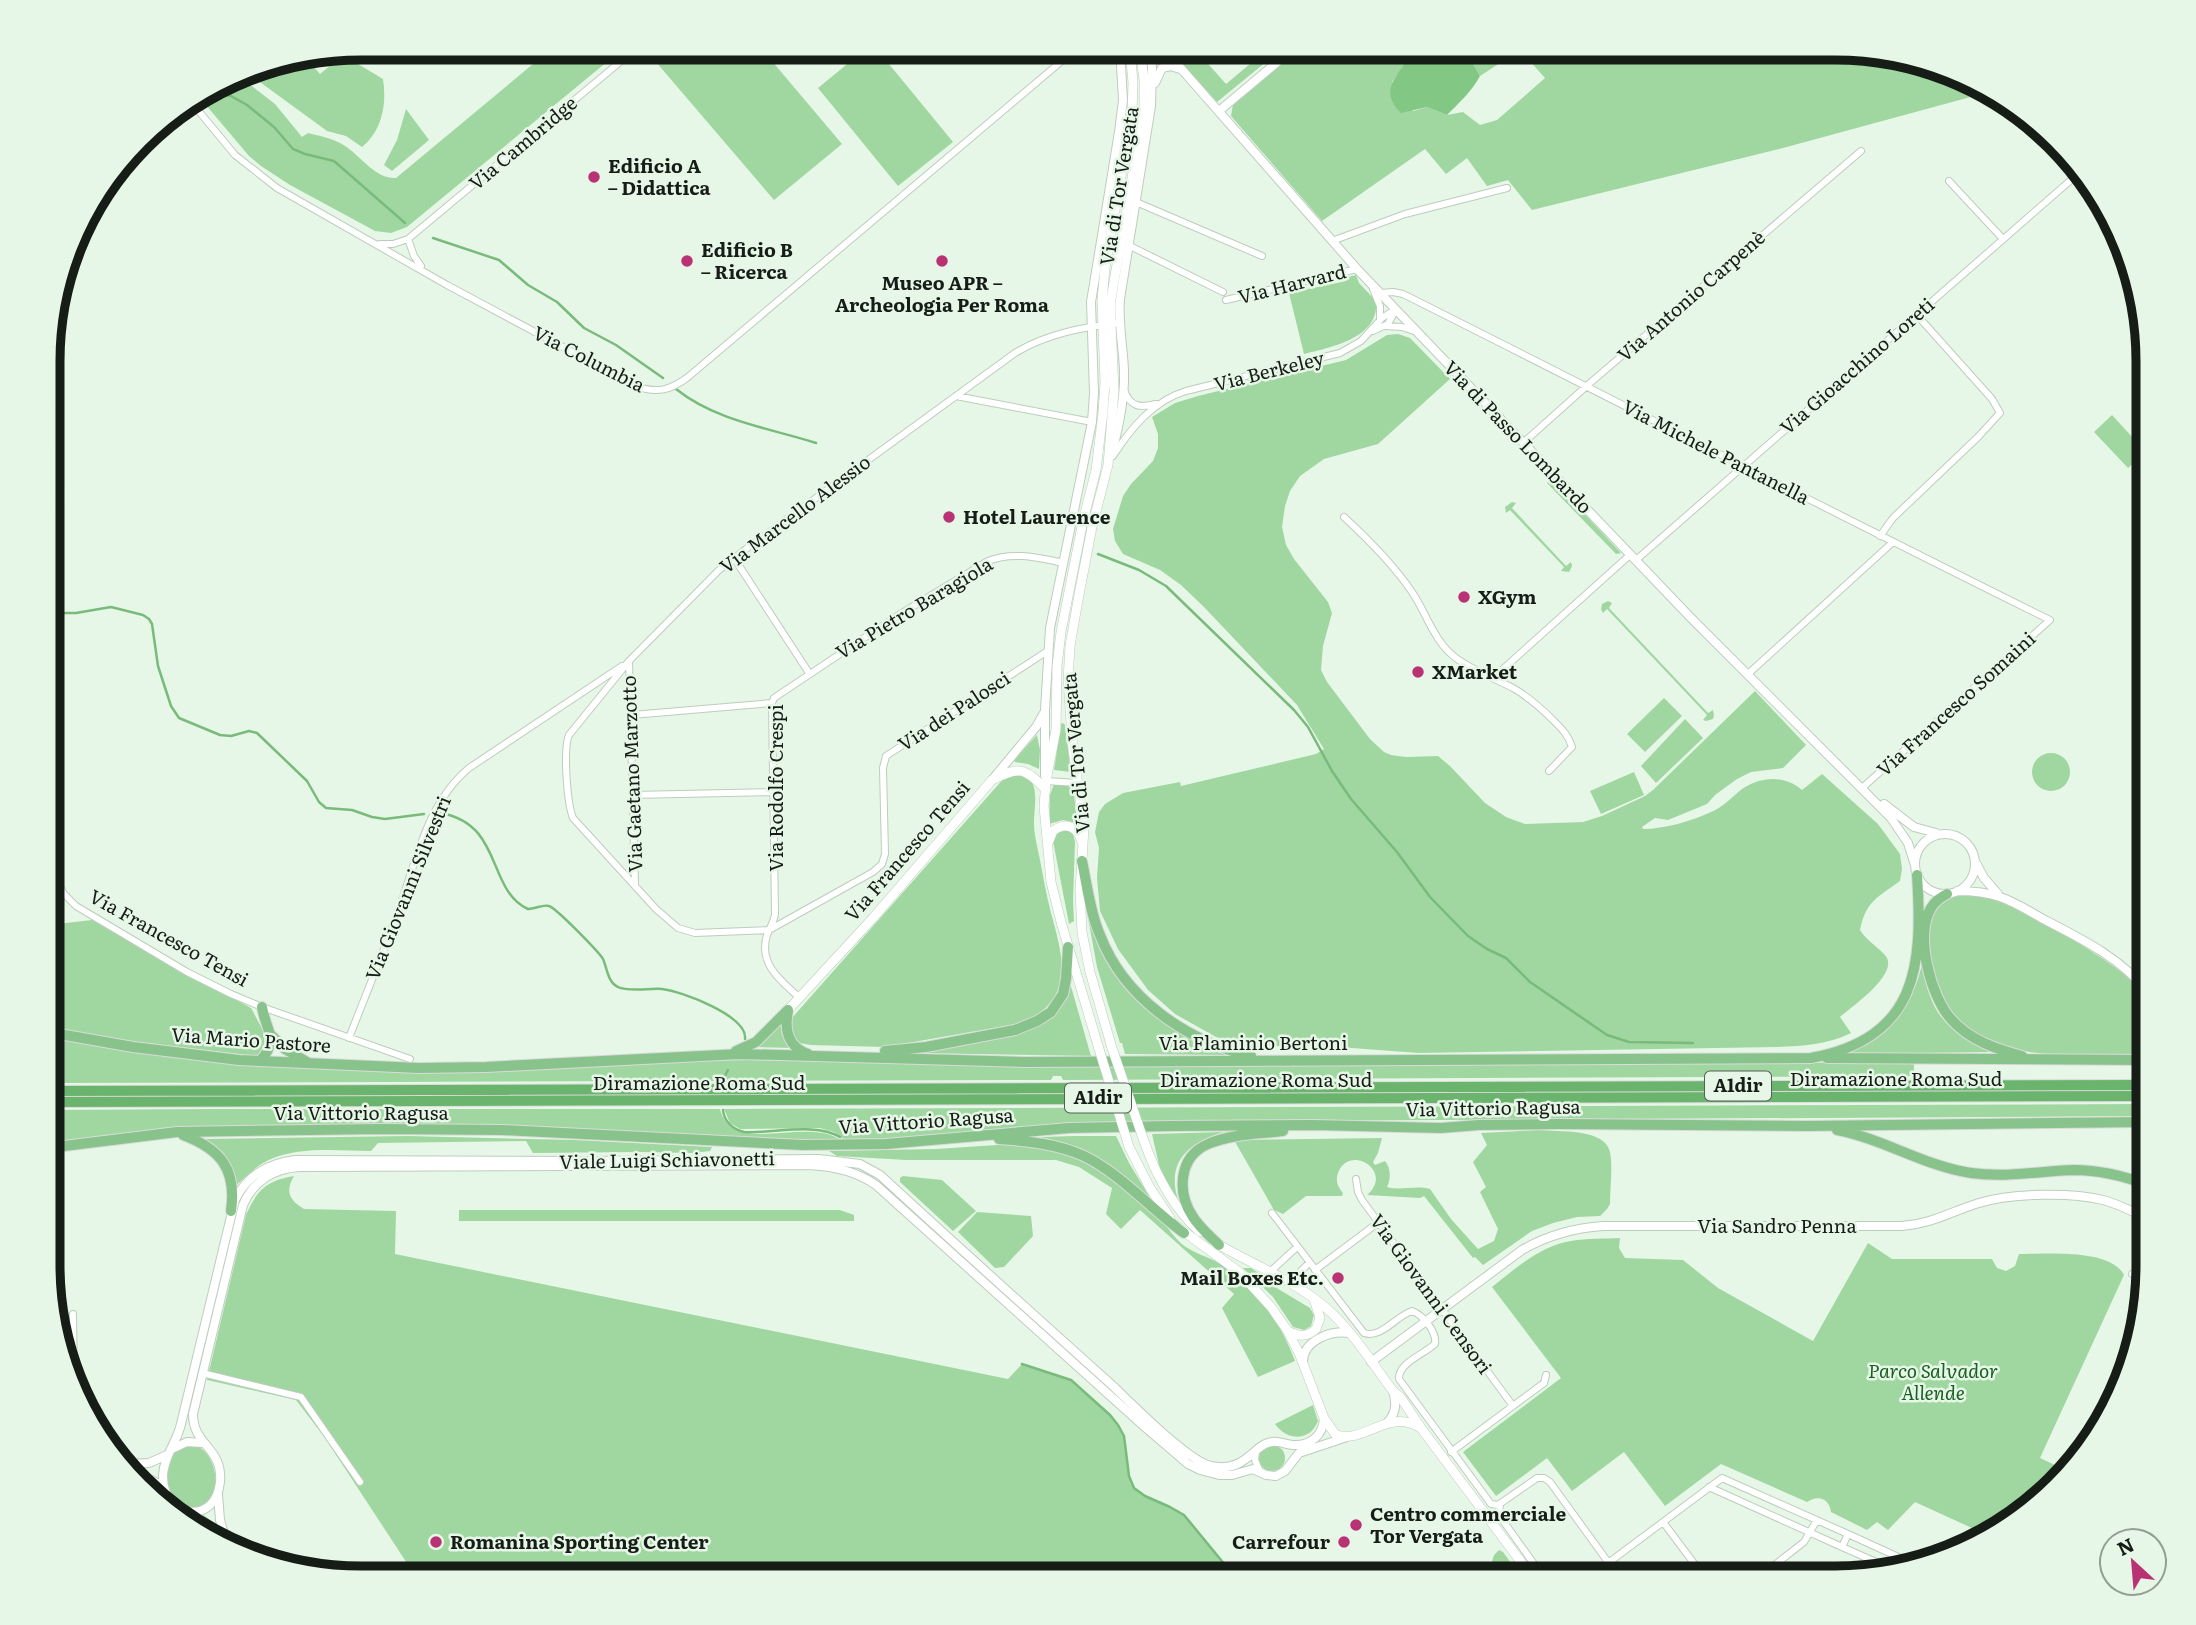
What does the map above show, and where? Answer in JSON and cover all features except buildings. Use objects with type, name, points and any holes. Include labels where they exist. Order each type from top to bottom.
[{"type":"highway","points":[[1082,856],[1100,936],[1116,968],[1136,993],[1177,1025],[1209,1042],[1240,1054],[1282,1061]]},
{"type":"highway","points":[[1789,1058],[1811,1058],[1845,1049],[1881,1027],[1899,1007],[1911,984],[1917,959],[1916,870]]},
{"type":"highway","points":[[1952,893],[1935,901],[1931,907],[1926,920],[1925,937],[1928,966],[1936,996],[1952,1021],[1967,1033],[2001,1050],[2024,1056],[2087,1060]]},
{"type":"highway","points":[[834,1056],[926,1047],[1030,1025],[1048,1014],[1061,997],[1066,983],[1068,947]]},
{"type":"highway","points":[[260,1061],[271,1047],[262,1007]]},
{"type":"highway","points":[[718,1055],[752,1045],[788,1010]]},
{"type":"highway","points":[[788,1010],[786,1026],[789,1037],[798,1049],[814,1055]]},
{"type":"highway","name":"Via Mario Pastore","points":[[60,1034],[176,1053],[311,1064],[453,1068],[718,1055]]},
{"type":"highway","points":[[270,1034],[289,1051],[311,1064]]},
{"type":"highway","name":"Via Flaminio Bertoni","points":[[718,1055],[814,1055],[1024,1062],[1789,1058]]},
{"type":"highway","points":[[1789,1058],[2136,1060]]},
{"type":"highway","name":"Diramazione Roma Sud","points":[[60,1091],[2136,1085]]},
{"type":"highway","name":"Diramazione Roma Sud","points":[[60,1102],[2136,1096]]},
{"type":"highway","points":[[1807,1126],[2136,1122]]},
{"type":"highway","name":"Via Vittorio Ragusa","points":[[60,1147],[177,1132],[381,1129],[502,1130],[803,1145],[868,1145],[1085,1128],[1312,1125],[1441,1128],[1559,1124],[1807,1126]]},
{"type":"highway","points":[[1219,1245],[1196,1222],[1185,1202],[1182,1181],[1189,1160],[1201,1147],[1218,1140],[1312,1125]]},
{"type":"highway","points":[[1807,1126],[1858,1135],[1931,1163],[1963,1171],[2014,1176],[2074,1170],[2102,1172],[2136,1182]]},
{"type":"highway","points":[[177,1132],[204,1143],[223,1161],[230,1175],[233,1191],[231,1211]]},
{"type":"highway","points":[[968,1137],[1043,1144],[1083,1156],[1102,1167],[1184,1233]]},
{"type":"main road","name":"Via di Tor Vergata","points":[[1131,60],[1132,113],[1104,276],[1111,324],[1114,391],[1108,465],[1083,569],[1069,653],[1070,723],[1083,818],[1081,906],[1084,945],[1112,1048],[1145,1144],[1156,1172],[1181,1213],[1200,1232],[1219,1245],[1290,1282],[1329,1310],[1483,1503],[1524,1566]]},
{"type":"main road","name":"Via di Tor Vergata","points":[[1142,60],[1144,109],[1113,284],[1099,451],[1063,622],[1058,666],[1056,730],[1046,786],[1045,823],[1051,882],[1129,1147],[1150,1188],[1169,1217],[1184,1233],[1244,1277],[1264,1298],[1287,1330],[1303,1361],[1324,1418]]},
{"type":"main road","points":[[992,780],[1008,772],[1021,770],[1046,786]]},
{"type":"main road","name":"Via Francesco Tensi","points":[[788,1010],[873,918],[992,780]]},
{"type":"main road","points":[[1048,853],[1051,833],[1064,826],[1073,827],[1079,832],[1082,856]]},
{"type":"main road","points":[[1287,1330],[1304,1336],[1316,1329],[1320,1318],[1313,1298]]},
{"type":"main road","points":[[1324,1418],[1335,1434],[1349,1436],[1387,1423],[1405,1421],[1421,1428]]},
{"type":"street","name":"Via Cambridge","points":[[408,239],[622,60]]},
{"type":"street","name":"Via Columbia","points":[[196,108],[235,155],[290,196],[636,386],[651,391],[666,390],[688,377],[1063,60]]},
{"type":"street","name":"Via di Tor Vergata","points":[[1046,786],[1045,710],[1053,611],[1092,422],[1093,285],[1121,114],[1121,60]]},
{"type":"street","name":"Via di Tor Vergata","points":[[1108,465],[1119,428],[1123,387],[1111,324],[1120,299],[1145,152],[1152,93],[1150,60]]},
{"type":"street","name":"Via di Passo Lombardo","points":[[1173,60],[1369,282],[1633,557],[1865,790],[1898,827],[1908,843],[1916,870]]},
{"type":"street","points":[[1219,111],[1280,60]]},
{"type":"street","points":[[1152,93],[1160,70],[1171,66],[1181,70]]},
{"type":"street","name":"Via Antonio Carpenè","points":[[1523,443],[1861,151]]},
{"type":"street","name":"Via Gioacchino Loreti","points":[[1493,678],[1605,575],[1633,557],[1744,465],[2074,177]]},
{"type":"street","points":[[1949,181],[2003,239]]},
{"type":"street","points":[[1332,241],[1405,214],[1507,188]]},
{"type":"street","points":[[1136,202],[1262,256]]},
{"type":"street","points":[[372,241],[390,244],[408,239],[416,260],[427,272]]},
{"type":"street","points":[[1128,245],[1223,292]]},
{"type":"street","name":"Via Harvard","points":[[1226,300],[1357,269]]},
{"type":"street","points":[[1369,282],[1379,301],[1383,323],[1418,332]]},
{"type":"street","name":"Via Michele Pantanella","points":[[1381,293],[1403,294],[2050,620]]},
{"type":"street","name":"Via Berkeley","points":[[1123,387],[1128,400],[1144,407],[1186,391],[1336,354],[1356,344],[1396,309]]},
{"type":"street","points":[[1880,536],[1892,518],[2000,413],[1992,399],[1916,314]]},
{"type":"street","name":"Via Marcello Alessio","points":[[769,930],[700,933],[683,930],[667,919],[635,887],[573,818],[569,806],[566,745],[571,732],[629,661],[734,558],[1027,346],[1091,326],[1111,324]]},
{"type":"street","points":[[956,396],[1092,422]]},
{"type":"street","name":"Via Berkeley","points":[[1108,465],[1131,431],[1161,402]]},
{"type":"street","points":[[1344,517],[1377,548],[1404,581],[1447,651],[1463,664],[1515,689],[1536,703],[1563,730],[1572,747],[1549,771]]},
{"type":"street","points":[[1748,674],[1893,542]]},
{"type":"street","name":"Via Pietro Baragiola","points":[[809,673],[992,559],[1009,555],[1064,563]]},
{"type":"street","points":[[734,558],[809,673]]},
{"type":"street","name":"Via Francesco Somaini","points":[[1865,790],[2050,620]]},
{"type":"street","name":"Via dei Palosci","points":[[769,930],[876,870],[882,864],[885,854],[883,768],[886,756],[1049,650]]},
{"type":"street","name":"Via Gaetano Marzotto","points":[[629,661],[635,887]]},
{"type":"street","name":"Via Giovanni Silvestri","points":[[349,1038],[442,796],[461,774],[629,661]]},
{"type":"street","name":"Via Rodolfo Crespi","points":[[800,998],[775,976],[769,966],[766,943],[775,914],[772,704],[776,696],[809,673]]},
{"type":"street","points":[[632,715],[772,704]]},
{"type":"street","name":"Via Francesco Tensi","points":[[992,780],[1033,730],[1045,710]]},
{"type":"street","points":[[1046,786],[1078,783]]},
{"type":"street","name":"Via di Passo Lombardo","points":[[1865,790],[1914,827],[1940,834]]},
{"type":"street","points":[[632,795],[773,792]]},
{"type":"street","points":[[2002,897],[1980,892],[1952,893],[1931,890],[1923,884],[1916,870],[1916,853],[1930,837],[1940,834],[1961,837],[1973,852],[1989,886],[2002,897],[2089,944],[2136,981]]},
{"type":"street","points":[[1952,893],[1968,884],[1976,863]]},
{"type":"street","name":"Via Francesco Tensi","points":[[60,886],[79,909],[187,972],[262,1007],[410,1059]]},
{"type":"street","name":"Viale Luigi Schiavonetti","points":[[165,1493],[163,1474],[168,1453],[178,1437],[231,1211],[240,1191],[253,1177],[272,1166],[295,1160],[584,1161],[819,1158],[860,1164],[880,1175],[1190,1456],[1207,1465],[1223,1467],[1244,1462],[1262,1444],[1270,1441],[1293,1445],[1312,1441],[1322,1431],[1324,1418]]},
{"type":"street","name":"Viale Luigi Schiavonetti","points":[[223,1532],[218,1494],[220,1467],[214,1454],[196,1432],[193,1421],[202,1373],[244,1202],[261,1180],[281,1170],[300,1167],[808,1165],[835,1168],[854,1173],[876,1185],[1188,1464],[1219,1475],[1253,1469],[1269,1476],[1280,1475],[1302,1452],[1349,1436]]},
{"type":"street","points":[[854,1173],[880,1175]]},
{"type":"street","name":"Via Giovanni Censori","points":[[1356,1179],[1359,1194],[1379,1223],[1513,1406]]},
{"type":"street","name":"Via Sandro Penna","points":[[1371,1362],[1535,1243],[1564,1232],[1589,1227],[1895,1227],[1936,1220],[1986,1201],[2013,1197],[2094,1198],[2136,1213]]},
{"type":"street","points":[[1272,1213],[1361,1330],[1371,1335],[1412,1311],[1418,1313],[1425,1322]]},
{"type":"street","points":[[1315,1270],[1379,1223]]},
{"type":"street","points":[[1271,1272],[1297,1247]]},
{"type":"street","points":[[1290,1282],[1309,1263]]},
{"type":"street","points":[[2132,1274],[2136,1276]]},
{"type":"street","points":[[73,1314],[74,1356]]},
{"type":"street","name":"Via di Tor Vergata","points":[[1425,1322],[1435,1335],[1435,1344],[1399,1372],[1399,1380],[1451,1452],[1483,1503],[1497,1505],[1499,1516],[1535,1566]]},
{"type":"street","points":[[1303,1361],[1305,1351],[1315,1342],[1335,1332],[1349,1333]]},
{"type":"street","points":[[202,1373],[301,1396],[359,1482]]},
{"type":"street","points":[[1451,1452],[1544,1383],[1546,1375]]},
{"type":"street","points":[[1387,1423],[1393,1416],[1396,1405],[1393,1391]]},
{"type":"street","points":[[135,1464],[149,1463],[187,1441],[205,1445]]},
{"type":"street","points":[[1256,1451],[1255,1460],[1259,1472]]},
{"type":"street","points":[[1497,1505],[1536,1478],[1547,1479],[1608,1562]]},
{"type":"street","points":[[1603,1566],[1722,1478],[1901,1558]]},
{"type":"street","points":[[151,1480],[165,1489],[170,1498]]},
{"type":"street","points":[[1709,1488],[1877,1563]]},
{"type":"street","points":[[192,1513],[208,1506],[218,1494]]},
{"type":"street","points":[[192,1513],[202,1520]]},
{"type":"street","points":[[1774,1566],[1801,1545],[1817,1520]]},
{"type":"street","points":[[1663,1522],[1696,1566]]},
{"type":"street","points":[[1842,1547],[1848,1534]]},
{"type":"green space","points":[[336,60],[351,60],[383,79],[382,116],[369,141],[362,147],[346,136],[327,131],[255,78],[311,64],[320,74]]},
{"type":"green space","points":[[538,60],[609,60],[407,227],[391,233],[375,231],[290,185],[261,166],[249,156],[204,103],[246,82],[275,104],[302,137],[308,133],[337,141],[381,175],[396,178]]},
{"type":"green space","points":[[654,60],[771,60],[842,144],[774,200]]},
{"type":"green space","points":[[852,60],[886,60],[953,142],[898,186],[818,88]]},
{"type":"green space","points":[[1179,60],[1205,60],[1226,84],[1255,60],[1268,60],[1217,102]]},
{"type":"green space","points":[[1286,60],[1408,60],[1392,82],[1413,111],[1427,107],[1447,115],[1463,112],[1480,125],[1497,120],[1545,78],[1529,60],[1855,60],[1894,65],[1932,75],[1977,95],[1783,148],[1532,210],[1508,180],[1487,186],[1467,158],[1446,174],[1425,149],[1322,221],[1231,116],[1233,104]]},
{"type":"green space","points":[[1407,60],[1471,60],[1480,76],[1447,115],[1427,107],[1401,113],[1391,99],[1394,80]]},
{"type":"green space","points":[[1471,60],[1505,60],[1480,76]]},
{"type":"green space","points":[[406,109],[429,140],[392,171],[384,165],[397,140]]},
{"type":"green space","points":[[1356,275],[1359,283],[1376,301],[1375,314],[1370,324],[1352,339],[1304,354],[1289,293],[1346,281],[1348,277]]},
{"type":"green space","points":[[1398,334],[1410,338],[1450,379],[1378,444],[1324,459],[1300,476],[1290,491],[1285,506],[1282,527],[1286,545],[1328,602],[1332,613],[1323,646],[1321,670],[1327,682],[1370,739],[1384,752],[1406,757],[1438,756],[1485,803],[1506,817],[1525,824],[1583,822],[1645,796],[1755,691],[1806,745],[1783,768],[1751,772],[1715,795],[1707,804],[1668,820],[1655,818],[1642,827],[1651,829],[1669,826],[1703,815],[1757,782],[1781,780],[1802,790],[1822,774],[1878,824],[1900,854],[1902,869],[1900,881],[1869,906],[1862,920],[1860,930],[1885,955],[1888,965],[1880,982],[1840,1017],[1851,1033],[1824,1042],[1777,1047],[1418,1053],[1325,1046],[1250,1046],[1216,1037],[1175,1014],[1148,990],[1118,949],[1100,911],[1097,878],[1099,848],[1095,832],[1099,812],[1105,804],[1123,793],[1180,782],[1181,786],[1316,754],[1324,749],[1297,705],[1204,607],[1160,570],[1123,554],[1115,541],[1113,529],[1123,496],[1153,461],[1158,448],[1158,434],[1152,417],[1175,403],[1198,396],[1346,360],[1387,335]]},
{"type":"green space","points":[[2112,415],[2136,441],[2136,461],[2128,468],[2094,432]]},
{"type":"green space","points":[[1545,472],[1621,553],[1616,554],[1547,483],[1551,479]]},
{"type":"green space","points":[[1512,502],[1516,503],[1512,508],[1566,566],[1571,562],[1569,572],[1561,571],[1564,567],[1510,510],[1506,513],[1505,507]]},
{"type":"green space","points":[[1608,601],[1612,603],[1609,608],[1708,713],[1713,710],[1713,719],[1703,720],[1707,715],[1607,609],[1603,613],[1602,604]]},
{"type":"green space","points":[[1664,698],[1682,716],[1645,752],[1627,734]]},
{"type":"green space","points":[[1685,719],[1703,738],[1656,783],[1641,766]]},
{"type":"green space","points":[[1063,723],[1065,725],[1071,772],[1054,770]]},
{"type":"green space","points":[[1037,735],[1040,750],[1039,769],[1015,762],[1014,760]]},
{"type":"green space","points":[[2051,753],[2065,758],[2070,772],[2065,786],[2051,791],[2037,786],[2032,772],[2037,758]]},
{"type":"green space","points":[[1634,772],[1644,795],[1601,814],[1590,791]]},
{"type":"green space","points":[[1013,773],[1029,779],[1035,791],[1035,835],[1062,962],[1058,990],[1051,1002],[1022,1023],[885,1047],[799,1043],[793,1038],[791,1019],[1005,777]]},
{"type":"green space","points":[[1054,784],[1073,785],[1077,823],[1063,820],[1049,824],[1050,795]]},
{"type":"green space","points":[[1067,830],[1073,833],[1075,842],[1074,921],[1069,924],[1053,841],[1058,831]]},
{"type":"green space","points":[[1971,894],[1998,900],[2081,945],[2126,975],[2136,984],[2136,1055],[2034,1053],[1991,1041],[1960,1022],[1947,1008],[1940,994],[1932,967],[1929,938],[1934,912],[1941,903],[1959,895]]},
{"type":"green space","points":[[1088,918],[1105,958],[1128,991],[1140,1002],[1228,1055],[1125,1054],[1097,967]]},
{"type":"green space","points":[[92,920],[251,1008],[266,1036],[268,1048],[257,1056],[112,1039],[60,1030],[60,924]]},
{"type":"green space","points":[[1922,964],[1930,996],[1943,1020],[1964,1037],[1994,1052],[1845,1054],[1884,1026],[1903,1008],[1911,996]]},
{"type":"green space","points":[[1070,983],[1091,1056],[914,1053],[1031,1029]]},
{"type":"green space","points":[[780,1021],[782,1035],[792,1048],[752,1047]]},
{"type":"green space","points":[[60,1038],[298,1067],[749,1060],[1281,1066],[1914,1062],[1914,1076],[1063,1080],[1061,1076],[1053,1076],[1051,1080],[60,1083]]},
{"type":"green space","points":[[2136,1104],[2136,1116],[1105,1122],[892,1139],[845,1140],[834,1132],[820,1128],[740,1129],[730,1123],[724,1109]]},
{"type":"green space","points":[[720,1109],[727,1123],[739,1131],[755,1134],[810,1132],[827,1134],[842,1141],[731,1138],[526,1126],[321,1126],[60,1143],[60,1110]]},
{"type":"green space","points":[[1539,1130],[1591,1135],[1606,1144],[1611,1164],[1610,1204],[1600,1216],[1577,1217],[1532,1231],[1483,1265],[1473,1258],[1424,1196],[1367,1195],[1374,1186],[1376,1177],[1367,1164],[1359,1160],[1344,1164],[1338,1173],[1337,1181],[1342,1196],[1306,1196],[1283,1214],[1274,1210],[1234,1140],[1382,1138],[1373,1162],[1375,1165],[1385,1161],[1387,1164],[1390,1174],[1387,1187],[1430,1189],[1451,1219],[1478,1249],[1494,1241],[1498,1229],[1480,1192],[1486,1187],[1473,1162],[1487,1145],[1481,1133]]},
{"type":"green space","points":[[1224,1132],[1197,1143],[1180,1159],[1175,1181],[1182,1210],[1161,1174],[1152,1134]]},
{"type":"green space","points":[[408,1136],[712,1147],[710,1151],[693,1153],[533,1153],[526,1141],[378,1143],[371,1151],[321,1150],[283,1155],[261,1164],[235,1186],[226,1159],[205,1139]]},
{"type":"green space","points":[[1116,1136],[1154,1204],[1103,1162],[1074,1147],[1041,1137]]},
{"type":"green space","points":[[1012,1144],[1052,1149],[1076,1156],[1119,1183],[1158,1216],[1183,1245],[1221,1264],[1256,1294],[1275,1319],[1295,1361],[1258,1377],[1222,1308],[1234,1294],[1140,1210],[1121,1229],[1106,1214],[1112,1188],[1079,1167],[1056,1160],[906,1160],[837,1156],[829,1151]]},
{"type":"green space","points":[[294,1176],[290,1195],[304,1209],[396,1211],[395,1254],[1008,1379],[1022,1364],[1068,1379],[1118,1425],[1124,1436],[1129,1476],[1134,1488],[1184,1515],[1226,1566],[409,1566],[325,1438],[296,1400],[207,1380],[246,1215],[259,1193],[276,1181]]},
{"type":"green space","points":[[903,1176],[942,1180],[976,1211],[953,1231],[900,1182]]},
{"type":"green space","points":[[459,1210],[840,1210],[854,1215],[854,1221],[459,1221]]},
{"type":"green space","points":[[977,1212],[1031,1216],[1033,1236],[1004,1267],[995,1268],[958,1232]]},
{"type":"green space","name":"Parco Salvador Allende","points":[[1620,1238],[1619,1248],[1625,1258],[1683,1260],[1718,1288],[1813,1341],[1868,1243],[1892,1259],[1992,1259],[1997,1268],[2006,1271],[2015,1266],[2019,1254],[2092,1256],[2117,1266],[2124,1275],[2040,1458],[2058,1467],[2034,1491],[2003,1515],[1976,1530],[1915,1502],[1888,1530],[1877,1522],[1867,1530],[1831,1512],[1823,1499],[1815,1498],[1807,1502],[1721,1464],[1665,1506],[1624,1452],[1572,1491],[1547,1458],[1496,1496],[1463,1452],[1561,1378],[1492,1287],[1529,1259],[1549,1248],[1577,1240]]},
{"type":"green space","points":[[1243,1268],[1251,1268],[1275,1287],[1310,1308],[1314,1315],[1311,1326],[1304,1330],[1293,1327],[1273,1297]]},
{"type":"green space","points":[[1313,1405],[1318,1421],[1310,1433],[1304,1436],[1286,1434],[1275,1424]]},
{"type":"green space","points":[[1272,1445],[1281,1449],[1285,1458],[1281,1467],[1272,1471],[1263,1467],[1259,1458],[1263,1449]]},
{"type":"green space","points":[[197,1446],[204,1450],[213,1465],[214,1492],[203,1505],[186,1508],[176,1502],[170,1491],[168,1463],[176,1450]]},
{"type":"green space","points":[[1499,1550],[1503,1552],[1513,1566],[1491,1566],[1494,1555]]},
{"type":"waterway","points":[[221,94],[247,105],[274,127],[293,149],[334,161],[405,223]]},
{"type":"waterway","points":[[433,238],[499,260],[528,285],[557,302],[584,328],[616,345],[663,378]]},
{"type":"waterway","points":[[676,389],[725,416],[816,443]]},
{"type":"waterway","points":[[1098,554],[1139,570],[1166,586],[1294,710],[1308,727],[1351,799],[1397,852],[1430,897],[1468,936],[1506,958],[1530,982],[1607,1035],[1629,1042],[1693,1043]]},
{"type":"waterway","points":[[60,613],[111,607],[149,619],[158,666],[171,706],[179,718],[220,735],[231,736],[249,731],[257,733],[307,781],[319,802],[326,808],[352,810],[385,819],[424,814]]},
{"type":"waterway","points":[[441,813],[461,820],[475,830],[485,843],[515,900],[528,909],[549,906],[560,914],[603,959],[615,985],[627,989],[662,989],[712,1006],[736,1022],[743,1030],[745,1039]]},
{"type":"waterway","points":[[722,1081],[728,1070]]},
{"type":"waterway","points":[[723,1110],[729,1124],[744,1132],[806,1129],[840,1137]]},
{"type":"waterway","points":[[1022,1364],[1071,1380],[1110,1415],[1124,1436],[1129,1476],[1134,1488],[1184,1515],[1226,1566]]},
{"type":"place","name":"Edificio A – Didattica","points":[[594,177]]},
{"type":"place","name":"Edificio B – Ricerca","points":[[687,261]]},
{"type":"place","name":"Museo APR – Archeologia Per Roma","points":[[942,261]]},
{"type":"place","name":"Hotel Laurence","points":[[949,517]]},
{"type":"place","name":"XGym","points":[[1464,597]]},
{"type":"place","name":"XMarket","points":[[1418,672]]},
{"type":"place","name":"Mail Boxes Etc.","points":[[1338,1278]]},
{"type":"place","name":"Centro commerciale Tor Vergata","points":[[1356,1525]]},
{"type":"place","name":"Romanina Sporting Center","points":[[436,1542]]},
{"type":"place","name":"Carrefour","points":[[1344,1542]]}]
